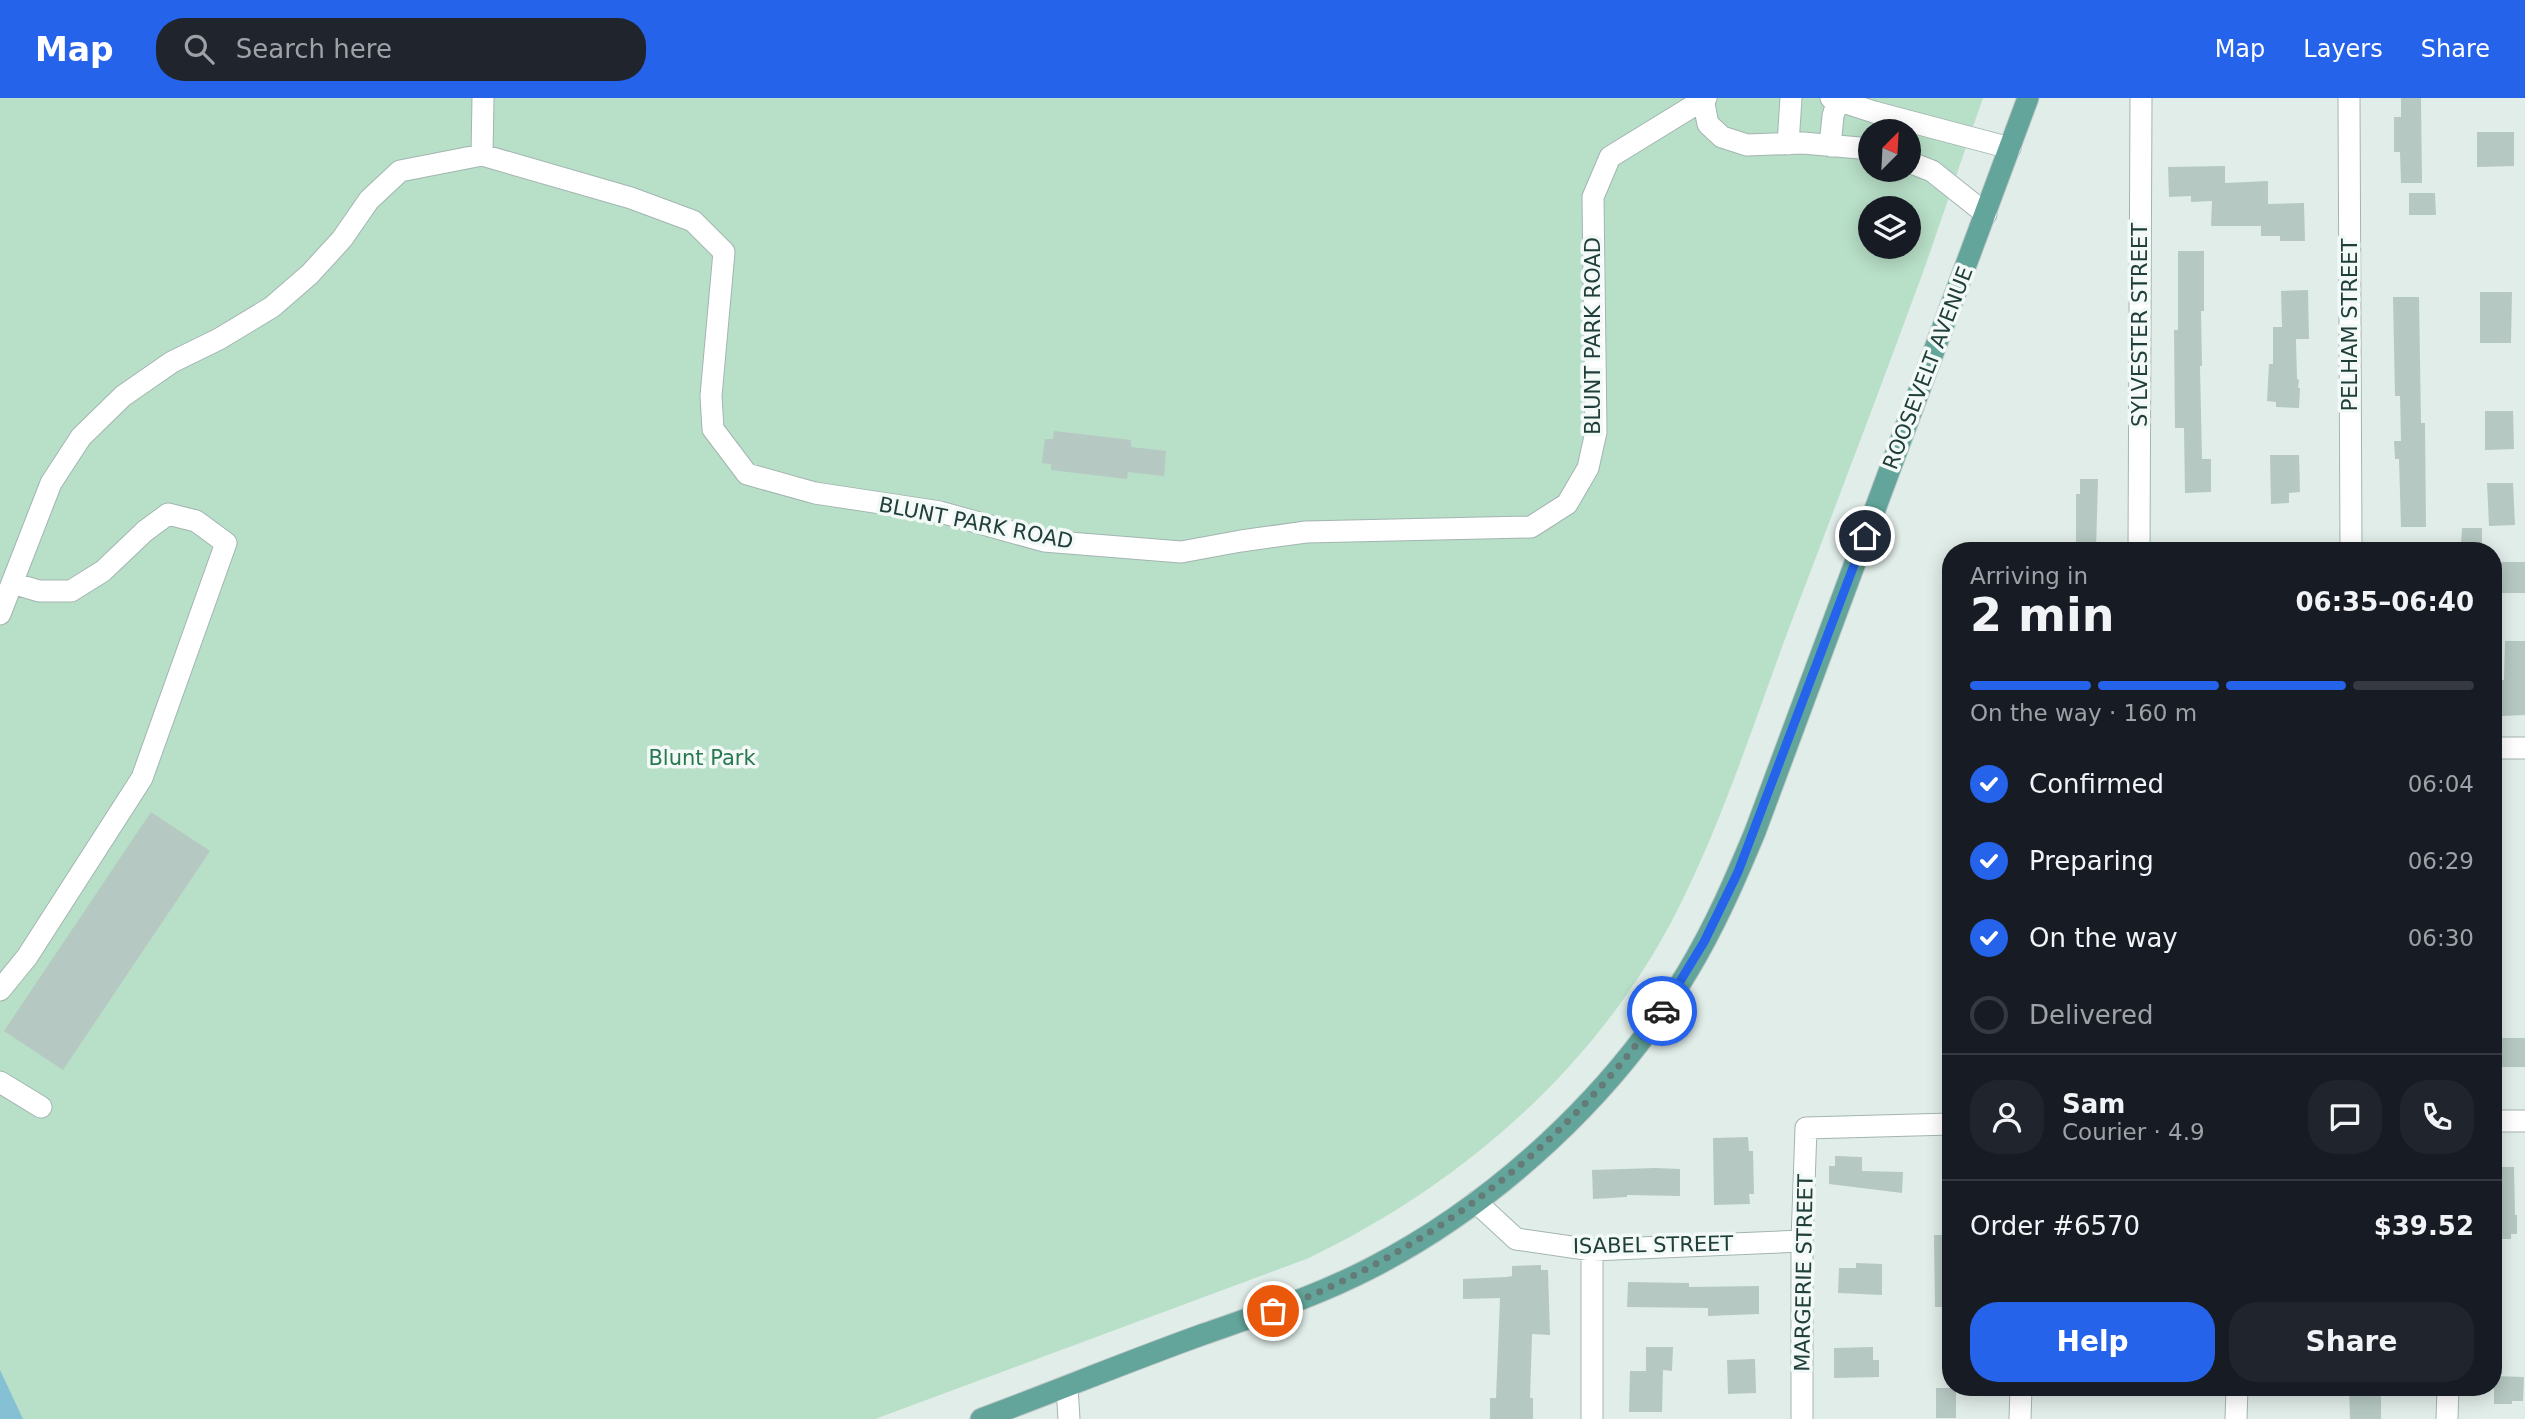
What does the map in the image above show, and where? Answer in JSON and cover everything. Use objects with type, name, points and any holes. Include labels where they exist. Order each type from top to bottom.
[{"type":"main road","name":"ROOSEVELT AVENUE","points":[[982,1419],[1203,1334],[1308,1298],[1403,1250],[1476,1202],[1541,1149],[1622,1062],[1669,1001],[1720,912],[1755,832],[2028,98]]},
{"type":"street","points":[[482,155],[483,98]]},
{"type":"street","name":"BLUNT PARK ROAD","points":[[0,614],[51,482],[81,438],[123,396],[172,362],[219,339],[272,307],[310,274],[342,239],[369,200],[400,172],[482,155],[631,198],[693,221],[724,252],[711,396],[713,429],[747,474],[815,493],[940,512],[1044,541],[1181,552],[1306,532],[1531,527],[1567,504],[1588,468],[1596,432],[1593,197],[1610,157],[1704,98],[1708,124],[1722,137],[1746,145],[1788,144],[1858,148]]},
{"type":"street","points":[[1788,144],[1791,98]]},
{"type":"street","name":"SYLVESTER STREET","points":[[2139,542],[2141,98]]},
{"type":"street","name":"PELHAM STREET","points":[[2349,98],[2351,542]]},
{"type":"street","points":[[1830,146],[1835,99],[2010,148]]},
{"type":"street","points":[[1922,167],[1932,171],[1986,214]]},
{"type":"street","points":[[0,990],[27,957],[142,778],[226,542],[196,521],[168,514],[145,531],[103,571],[71,591],[39,591],[12,583]]},
{"type":"street","points":[[2502,748],[2525,748]]},
{"type":"street","points":[[0,1082],[41,1107]]},
{"type":"street","points":[[2502,1121],[2525,1121]]},
{"type":"street","name":"MARGERIE STREET","points":[[1802,1419],[1802,1241],[1806,1128],[1942,1124]]},
{"type":"street","name":"ISABEL STREET","points":[[1476,1202],[1516,1239],[1592,1250],[1802,1241]]},
{"type":"street","points":[[1592,1250],[1592,1419]]},
{"type":"street","points":[[1067,1387],[1069,1419]]},
{"type":"street","points":[[2020,1419],[2021,1396]]},
{"type":"street","points":[[2236,1396],[2236,1419]]},
{"type":"street","points":[[2447,1419],[2448,1396]]},
{"type":"green space","name":"Blunt Park","points":[[0,98],[1983,98],[1922,275],[1711,837],[1677,911],[1645,967],[1608,1020],[1567,1069],[1522,1114],[1473,1156],[1421,1194],[1366,1228],[1309,1258],[875,1419],[0,1419]]},
{"type":"water","points":[[0,1370],[23,1419],[0,1419]]},
{"type":"building","points":[[2401,98],[2421,98],[2422,183],[2401,183],[2400,152],[2394,152],[2394,117],[2401,117]]},
{"type":"building","points":[[2477,132],[2514,132],[2514,166],[2477,167]]},
{"type":"building","points":[[2225,166],[2225,183],[2268,181],[2268,204],[2304,203],[2305,241],[2280,241],[2280,236],[2261,236],[2261,226],[2211,226],[2212,201],[2191,202],[2191,196],[2169,197],[2168,167]]},
{"type":"building","points":[[2409,193],[2435,193],[2436,215],[2409,215]]},
{"type":"building","points":[[2178,251],[2204,251],[2200,366],[2202,459],[2211,459],[2211,492],[2185,493],[2184,428],[2175,428],[2174,330],[2178,330]]},
{"type":"building","points":[[2308,290],[2309,339],[2296,339],[2299,408],[2276,407],[2276,402],[2267,401],[2269,364],[2273,364],[2273,327],[2282,327],[2281,291]]},
{"type":"building","points":[[2480,292],[2512,292],[2511,343],[2480,343]]},
{"type":"building","points":[[2393,297],[2419,297],[2421,423],[2425,423],[2426,527],[2401,527],[2399,459],[2395,459],[2394,441],[2401,441],[2400,396],[2395,396]]},
{"type":"building","points":[[2485,411],[2513,411],[2514,449],[2485,450]]},
{"type":"building","points":[[1054,431],[1131,440],[1131,447],[1166,451],[1164,476],[1128,472],[1127,479],[1051,470],[1051,464],[1042,463],[1045,439],[1053,439]]},
{"type":"building","points":[[2270,455],[2299,455],[2300,492],[2289,493],[2289,503],[2271,504]]},
{"type":"building","points":[[2080,479],[2098,479],[2096,542],[2076,542],[2076,494],[2080,494]]},
{"type":"building","points":[[2487,483],[2513,483],[2515,525],[2489,526]]},
{"type":"building","points":[[2462,528],[2482,528],[2482,542],[2461,542]]},
{"type":"building","points":[[2502,562],[2525,562],[2525,593],[2502,593]]},
{"type":"building","points":[[2505,641],[2525,641],[2525,715],[2502,716]]},
{"type":"building","points":[[151,812],[210,851],[63,1070],[4,1031]]},
{"type":"building","points":[[2502,1038],[2525,1038],[2525,1067],[2502,1067]]},
{"type":"building","points":[[1748,1137],[1749,1151],[1753,1151],[1754,1194],[1749,1194],[1750,1204],[1714,1205],[1713,1138]]},
{"type":"building","points":[[1835,1156],[1862,1157],[1862,1171],[1903,1172],[1902,1193],[1829,1184],[1829,1166],[1835,1166]]},
{"type":"building","points":[[2502,1167],[2514,1167],[2517,1234],[2511,1234],[2511,1239],[2502,1239]]},
{"type":"building","points":[[1680,1169],[1680,1196],[1627,1195],[1593,1199],[1592,1170]]},
{"type":"building","points":[[1934,1235],[1942,1235],[1942,1307],[1935,1307]]},
{"type":"building","points":[[1856,1263],[1882,1264],[1882,1295],[1838,1293],[1839,1268],[1856,1268]]},
{"type":"building","points":[[1541,1265],[1541,1270],[1548,1270],[1550,1335],[1532,1334],[1530,1398],[1533,1398],[1533,1419],[1490,1419],[1490,1398],[1496,1398],[1500,1298],[1463,1299],[1463,1279],[1512,1276],[1512,1266]]},
{"type":"building","points":[[1628,1282],[1689,1283],[1689,1287],[1759,1286],[1759,1314],[1708,1316],[1708,1308],[1627,1307]]},
{"type":"building","points":[[1646,1347],[1673,1347],[1672,1371],[1663,1370],[1662,1412],[1629,1412],[1630,1371],[1646,1371]]},
{"type":"building","points":[[1873,1347],[1873,1360],[1879,1360],[1879,1377],[1834,1378],[1834,1348]]},
{"type":"building","points":[[1755,1359],[1756,1393],[1728,1394],[1727,1360]]},
{"type":"building","points":[[2502,1376],[2524,1377],[2523,1401],[2494,1404],[2494,1396],[2502,1396]]},
{"type":"building","points":[[1936,1388],[1942,1388],[1942,1396],[1956,1396],[1956,1418],[1936,1418]]},
{"type":"building","points":[[2349,1396],[2381,1396],[2381,1419],[2350,1419]]},
{"type":"way so far","points":[[1273,1311],[1308,1298],[1372,1267],[1440,1227],[1476,1202],[1541,1149],[1569,1121],[1622,1062],[1662,1011]]},
{"type":"route","points":[[1662,1011],[1688,972],[1738,872],[1865,536]]}]
